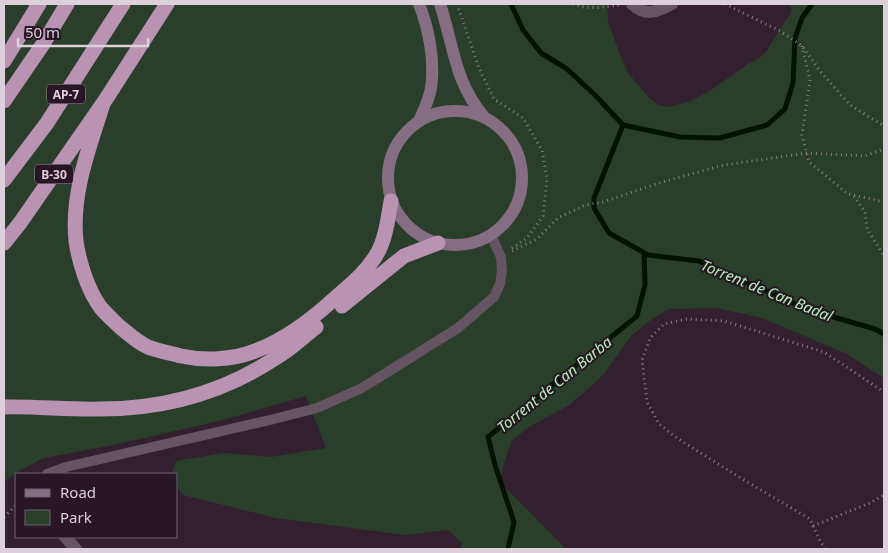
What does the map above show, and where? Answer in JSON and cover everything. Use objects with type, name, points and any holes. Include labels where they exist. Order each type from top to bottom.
[{"type":"highway","points":[[4,61],[38,4]]},
{"type":"highway","points":[[4,101],[68,4]]},
{"type":"highway","name":"AP-7","points":[[4,180],[47,124],[123,4]]},
{"type":"highway","name":"B-30","points":[[4,243],[20,223],[102,104],[167,4]]},
{"type":"highway","points":[[102,104],[82,174],[76,206],[76,240],[81,266],[101,307],[132,338],[163,352],[190,358],[211,359],[230,357],[254,352],[278,341],[304,325],[360,277],[372,262],[384,235],[391,201]]},
{"type":"highway","points":[[4,407],[100,409],[148,406],[204,394],[241,379],[278,357],[404,256],[438,243]]},
{"type":"main road","points":[[419,4],[428,31],[432,78],[428,101],[419,121]]},
{"type":"main road","points":[[440,4],[462,82],[475,106],[485,118],[504,132],[513,144],[520,158],[522,187],[518,202],[507,221],[490,235],[465,245],[452,246],[426,239],[410,228],[397,213],[391,201],[388,172],[391,157],[397,143],[419,121],[432,114],[464,111],[485,118]]},
{"type":"street","points":[[632,4],[640,11],[650,13],[672,4]]},
{"type":"street","points":[[66,538],[76,549]]},
{"type":"lane","points":[[50,473],[66,467],[317,408],[335,401],[386,374],[458,328],[494,297],[500,284],[502,271],[500,257],[490,235]]},
{"type":"path","points":[[457,4],[479,68],[494,99],[523,118],[542,150],[547,179],[543,216],[527,238],[500,257]]},
{"type":"path","points":[[573,4],[579,7],[632,4]]},
{"type":"path","points":[[725,4],[780,31],[802,46],[820,71],[850,105],[884,126]]},
{"type":"path","points":[[802,46],[810,80],[802,135],[809,162],[848,194],[884,202]]},
{"type":"path","points":[[500,257],[537,239],[558,218],[585,205],[603,202],[724,164],[807,153],[864,156],[884,149]]},
{"type":"path","points":[[854,195],[865,212],[867,229],[884,256]]},
{"type":"path","points":[[825,549],[810,519],[734,474],[677,438],[659,424],[647,402],[642,360],[650,338],[664,324],[687,319],[724,321],[824,352],[884,392]]},
{"type":"path","points":[[813,526],[870,503],[884,495]]},
{"type":"path","points":[[4,517],[15,507]]},
{"type":"green space","points":[[4,4],[607,4],[608,22],[628,73],[650,99],[658,105],[669,107],[691,101],[758,59],[766,52],[791,12],[791,4],[884,4],[884,378],[847,354],[762,318],[717,308],[669,309],[649,321],[632,335],[604,374],[587,390],[569,405],[529,427],[511,441],[499,481],[566,549],[460,549],[462,543],[448,530],[405,535],[276,518],[183,495],[178,488],[178,473],[172,473],[176,461],[224,453],[271,457],[326,448],[306,396],[223,420],[118,444],[44,458],[15,473],[4,482]]},
{"type":"waterway","name":"Torrent de Can Badal","points":[[511,4],[523,30],[541,53],[567,69],[623,125]]},
{"type":"waterway","points":[[623,125],[680,137],[720,138],[767,125],[785,109],[793,83],[795,38],[802,18],[812,4]]},
{"type":"waterway","name":"Torrent de Can Badal","points":[[623,125],[594,198],[594,208],[609,233],[648,255],[699,261],[809,310],[875,329],[884,334]]},
{"type":"waterway","name":"Torrent de Can Barba","points":[[508,549],[514,522],[488,437],[637,316],[645,285],[644,253]]}]
